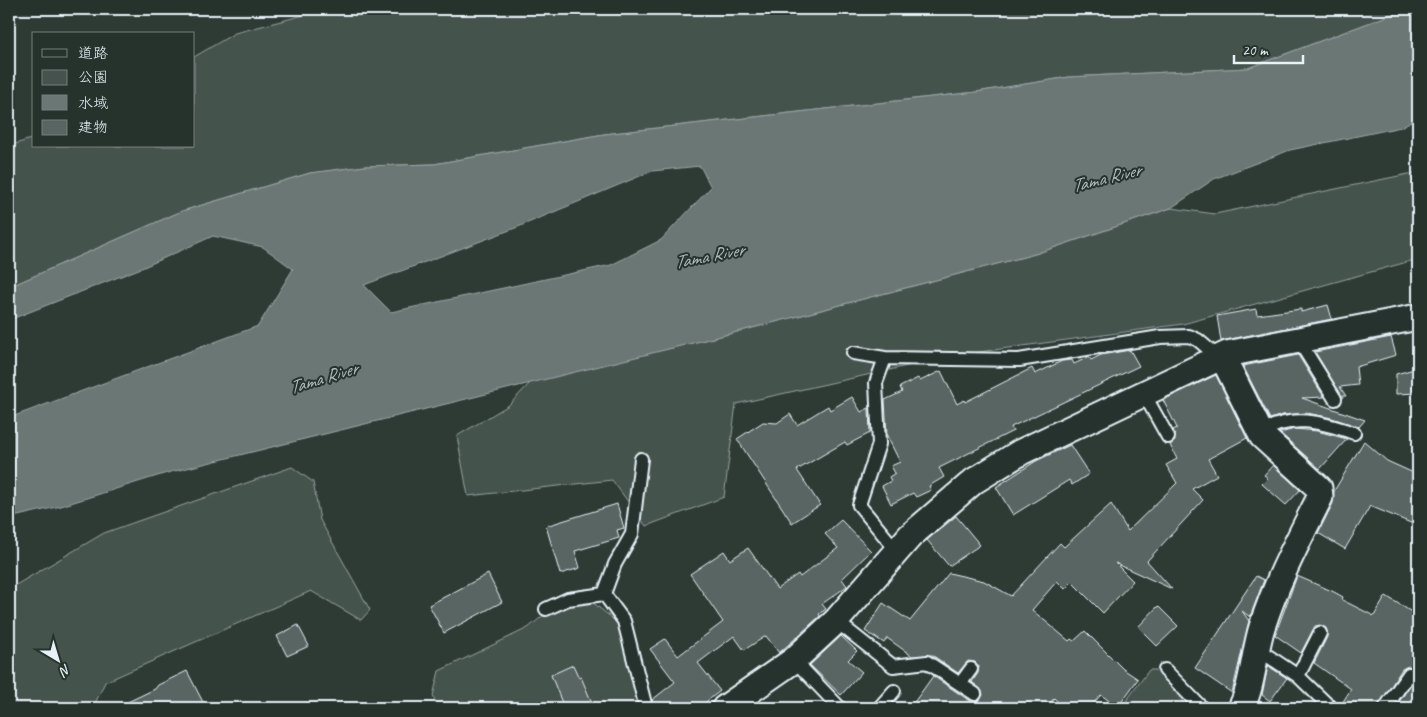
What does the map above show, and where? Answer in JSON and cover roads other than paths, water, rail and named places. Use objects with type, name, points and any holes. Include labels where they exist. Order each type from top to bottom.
[{"type":"street","points":[[725,708],[794,660],[836,621],[896,550],[974,481],[1020,452],[1228,354],[1418,317]]},
{"type":"street","points":[[1219,358],[1226,364],[1260,433],[1319,488],[1320,497],[1275,586],[1256,648],[1248,688],[1241,708]]},
{"type":"lane","points":[[853,353],[884,358],[1019,360],[1160,337],[1189,336],[1198,340],[1219,358]]},
{"type":"lane","points":[[1299,341],[1335,399]]},
{"type":"lane","points":[[884,358],[876,383],[879,444],[859,505],[896,550]]},
{"type":"lane","points":[[1144,394],[1168,437]]},
{"type":"lane","points":[[1260,433],[1286,421],[1302,419],[1354,433]]},
{"type":"lane","points":[[604,594],[615,564],[632,534],[641,459]]},
{"type":"lane","points":[[546,608],[568,600],[604,594]]},
{"type":"lane","points":[[604,594],[624,621],[646,708]]},
{"type":"lane","points":[[836,621],[893,666],[926,662],[975,694]]},
{"type":"lane","points":[[1298,676],[1320,633]]},
{"type":"lane","points":[[1256,648],[1298,676],[1331,708]]},
{"type":"lane","points":[[794,660],[840,708]]},
{"type":"lane","points":[[960,684],[971,669]]},
{"type":"lane","points":[[1165,670],[1202,708]]},
{"type":"lane","points":[[1384,708],[1409,674]]},
{"type":"lane","points":[[879,708],[894,691]]},
{"type":"water","name":"Tama River","points":[[1406,9],[1418,9],[1418,117],[1401,127],[1290,150],[1214,179],[1171,208],[1035,254],[741,331],[167,473],[61,506],[9,518],[9,418],[258,326],[293,269],[263,247],[213,236],[144,267],[9,320],[9,287],[182,211],[310,173],[365,166],[434,164],[604,134],[976,92],[1069,77],[1248,68]],"holes":[[[700,166],[711,187],[661,240],[611,265],[391,312],[364,285],[518,227],[652,171]]]}]
